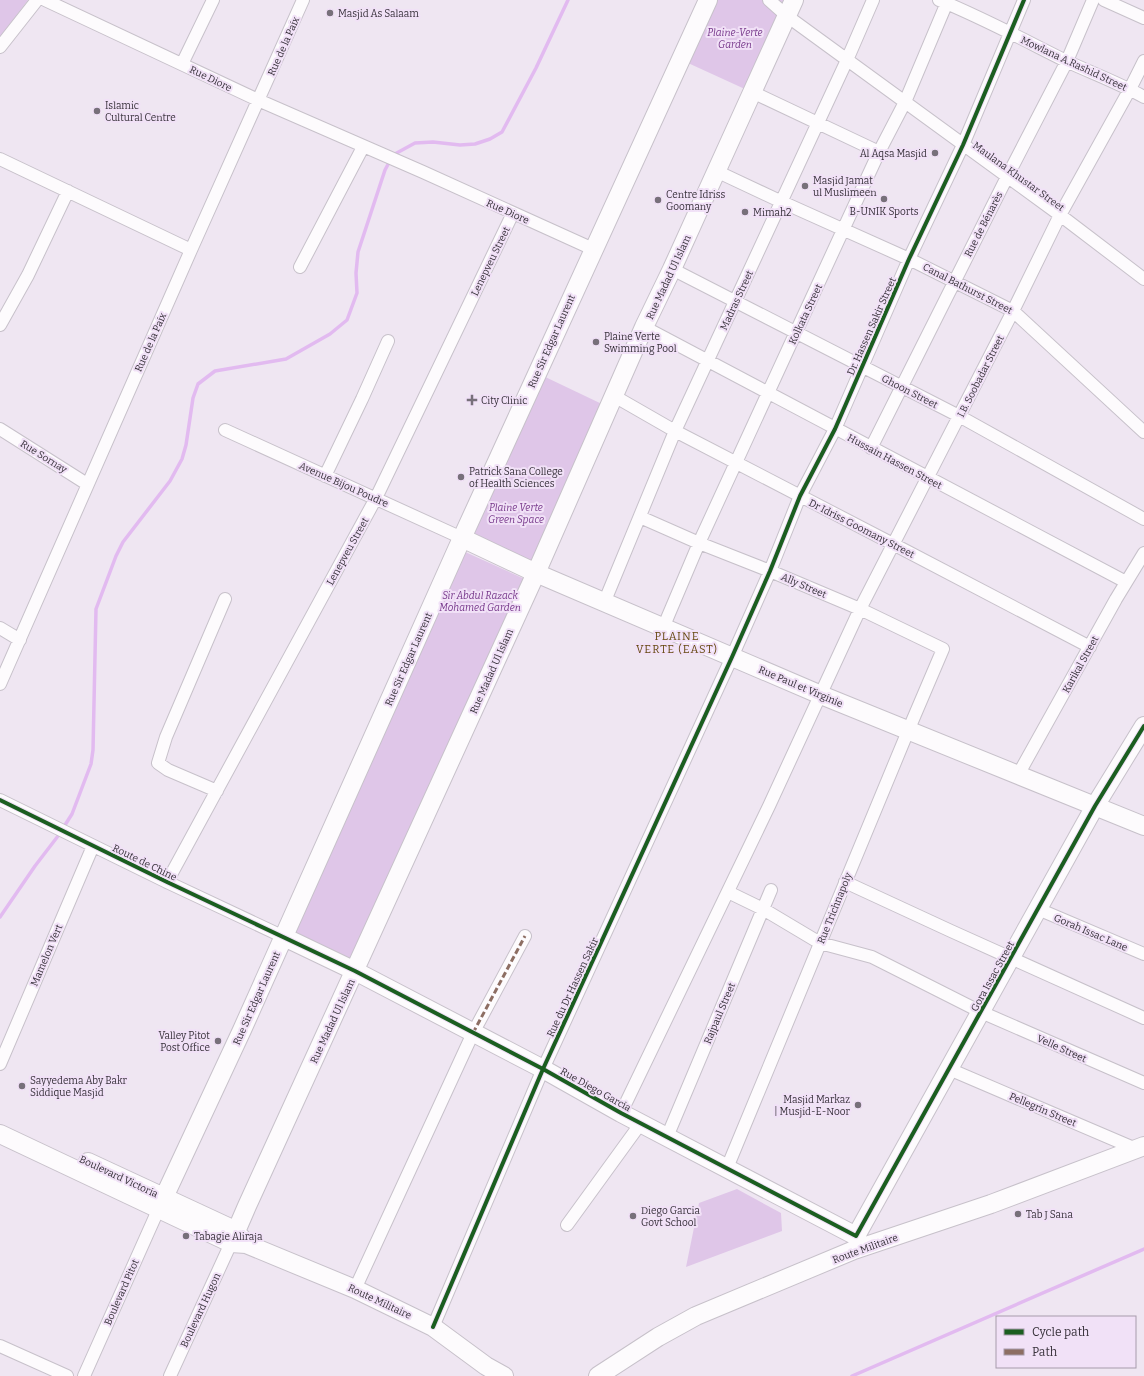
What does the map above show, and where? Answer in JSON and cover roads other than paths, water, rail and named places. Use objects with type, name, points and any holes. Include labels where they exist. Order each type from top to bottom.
[{"type":"main road","name":"Rue Sir Edgar Laurent","points":[[162,1203],[284,937],[593,249],[708,0]]},
{"type":"main road","name":"Rue Madad Ul Islam","points":[[238,1240],[250,1198],[536,573],[644,327],[791,8]]},
{"type":"main road","name":"Rue Paul et Virginie","points":[[462,538],[536,573],[821,695],[1144,826]]},
{"type":"main road","name":"Gora Issac Street","points":[[856,1236],[1096,806],[1144,726]]},
{"type":"main road","name":"Rue Diego Garcia","points":[[284,937],[355,971],[543,1069],[621,1113],[856,1236]]},
{"type":"main road","name":"Boulevard Victoria","points":[[0,1121],[162,1203]]},
{"type":"main road","name":"Boulevard Victoria","points":[[0,1134],[162,1203],[228,1227],[238,1240]]},
{"type":"main road","name":"Route Militaire","points":[[598,1376],[658,1337],[696,1316],[854,1250],[991,1204],[1140,1147]]},
{"type":"main road","name":"Route Militaire","points":[[238,1240],[355,1289],[433,1327],[486,1366],[504,1376]]},
{"type":"street","points":[[0,47],[37,0]]},
{"type":"street","name":"Rue Diore","points":[[45,0],[258,100],[423,172],[593,249]]},
{"type":"street","points":[[182,64],[213,0]]},
{"type":"street","name":"Rue de la Paix","points":[[0,684],[87,484],[303,0]]},
{"type":"street","name":"Maulana Khustar Street","points":[[769,0],[791,8],[847,60],[1060,215],[1144,279]]},
{"type":"street","name":"Madras Street","points":[[604,602],[675,431],[818,124],[873,0]]},
{"type":"street","name":"Dr. Hassen Sakir Street","points":[[732,657],[770,571],[800,496],[835,429],[909,259],[963,145],[1024,0]]},
{"type":"street","name":"Rue de Bénarès","points":[[871,448],[954,281],[1067,61],[1093,0]]},
{"type":"street","points":[[1104,0],[1144,18]]},
{"type":"street","name":"Mowlana A.Rashid Street","points":[[944,1],[1144,97]]},
{"type":"street","name":"Kolkata Street","points":[[663,628],[699,543],[796,332],[879,152],[905,102],[944,1]]},
{"type":"street","name":"I.B. Soobadar Street","points":[[621,1113],[728,892],[860,609],[1060,215],[1144,61]]},
{"type":"street","points":[[752,92],[879,152]]},
{"type":"street","points":[[300,267],[364,147]]},
{"type":"street","points":[[0,159],[191,250]]},
{"type":"street","name":"Canal Bathurst Street","points":[[716,171],[909,259],[1013,310],[1144,432]]},
{"type":"street","points":[[0,325],[28,275],[68,191]]},
{"type":"street","name":"Lenepveu Street","points":[[167,882],[376,498],[513,213]]},
{"type":"street","name":"Ghoon Street","points":[[672,269],[959,416],[1144,519]]},
{"type":"street","name":"Hussain Hassen Street","points":[[644,327],[1126,582]]},
{"type":"street","points":[[325,476],[388,341]]},
{"type":"street","name":"Dr Idriss Goomany Street","points":[[614,396],[675,431],[1090,647]]},
{"type":"street","name":"Rue Sornay","points":[[0,428],[87,484]]},
{"type":"street","name":"Avenue Bijou Poudre","points":[[225,430],[462,538]]},
{"type":"street","name":"Ally Street","points":[[640,517],[699,543],[860,609],[943,649]]},
{"type":"street","name":"Karikal Street","points":[[1018,775],[1126,582],[1144,553]]},
{"type":"street","points":[[217,791],[168,770],[158,763],[166,737],[225,599]]},
{"type":"street","points":[[0,628],[20,640]]},
{"type":"street","name":"Rue Trichnapoly","points":[[727,1168],[943,649]]},
{"type":"street","name":"Rue du Dr Hassen Sakir","points":[[433,1327],[543,1069],[732,657]]},
{"type":"street","name":"Route de Chine","points":[[0,800],[167,882],[284,937]]},
{"type":"street","name":"Mamelon Vert","points":[[0,1064],[93,846]]},
{"type":"street","points":[[845,882],[1144,1018]]},
{"type":"street","name":"Rajpaul Street","points":[[667,1137],[771,890]]},
{"type":"street","name":"Velle Street","points":[[728,892],[763,909],[820,943],[872,957],[981,1012],[1144,1083]]},
{"type":"street","name":"Gorah Issac Lane","points":[[1038,909],[1144,954]]},
{"type":"street","points":[[355,1289],[473,1033],[525,936]]},
{"type":"street","name":"Pellegrin Street","points":[[949,1069],[1140,1147]]},
{"type":"street","points":[[567,1225],[641,1123]]},
{"type":"street","name":"Boulevard Pitot","points":[[84,1376],[162,1203]]},
{"type":"street","name":"Boulevard Hugon","points":[[170,1376],[238,1240]]},
{"type":"street","points":[[0,1346],[67,1376]]},
{"type":"waterway","points":[[0,917],[72,814],[91,764],[93,750],[96,609],[116,556],[123,542],[170,481],[182,459],[186,445],[193,398],[198,384],[215,371],[286,359],[330,334],[347,320],[357,293],[356,273],[358,252],[385,170],[393,155],[415,143],[433,142],[460,145],[475,144],[490,139],[502,132],[536,68],[568,0]]},
{"type":"waterway","points":[[852,1376],[1144,1249]]},
{"type":"place","name":"Masjid As Salaam","points":[[330,13]]},
{"type":"place","name":"Islamic Cultural Centre","points":[[97,111]]},
{"type":"place","name":"Al Aqsa Masjid","points":[[935,153]]},
{"type":"place","name":"Masjid Jamat ul Muslimeen","points":[[805,186]]},
{"type":"place","name":"B-UNIK Sports","points":[[884,199]]},
{"type":"place","name":"Centre Idriss Goomany","points":[[658,200]]},
{"type":"place","name":"Mimah2","points":[[745,212]]},
{"type":"place","name":"Plaine Verte Swimming Pool","points":[[596,342]]},
{"type":"place","name":"City Clinic","points":[[472,400]]},
{"type":"place","name":"Patrick Sana College of Health Sciences","points":[[461,477]]},
{"type":"place","name":"Valley Pitot Post Office","points":[[218,1041]]},
{"type":"place","name":"Sayyedema Aby Bakr Siddique Masjid","points":[[22,1086]]},
{"type":"place","name":"Masjid Markaz | Musjid-E-Noor","points":[[858,1105]]},
{"type":"place","name":"Tab J Sana","points":[[1018,1214]]},
{"type":"place","name":"Diego Garcia Govt School","points":[[633,1216]]},
{"type":"place","name":"Tabagie Aliraja","points":[[186,1236]]},
{"type":"district","name":"PLAINE VERTE (EAST)","points":[[677,642]]},
{"type":"park label","name":"Plaine-Verte Garden","points":[[735,38]]},
{"type":"park label","name":"Plaine Verte Green Space","points":[[516,512]]},
{"type":"park label","name":"Sir Abdul Razack Mohamed Garden","points":[[480,600]]}]
